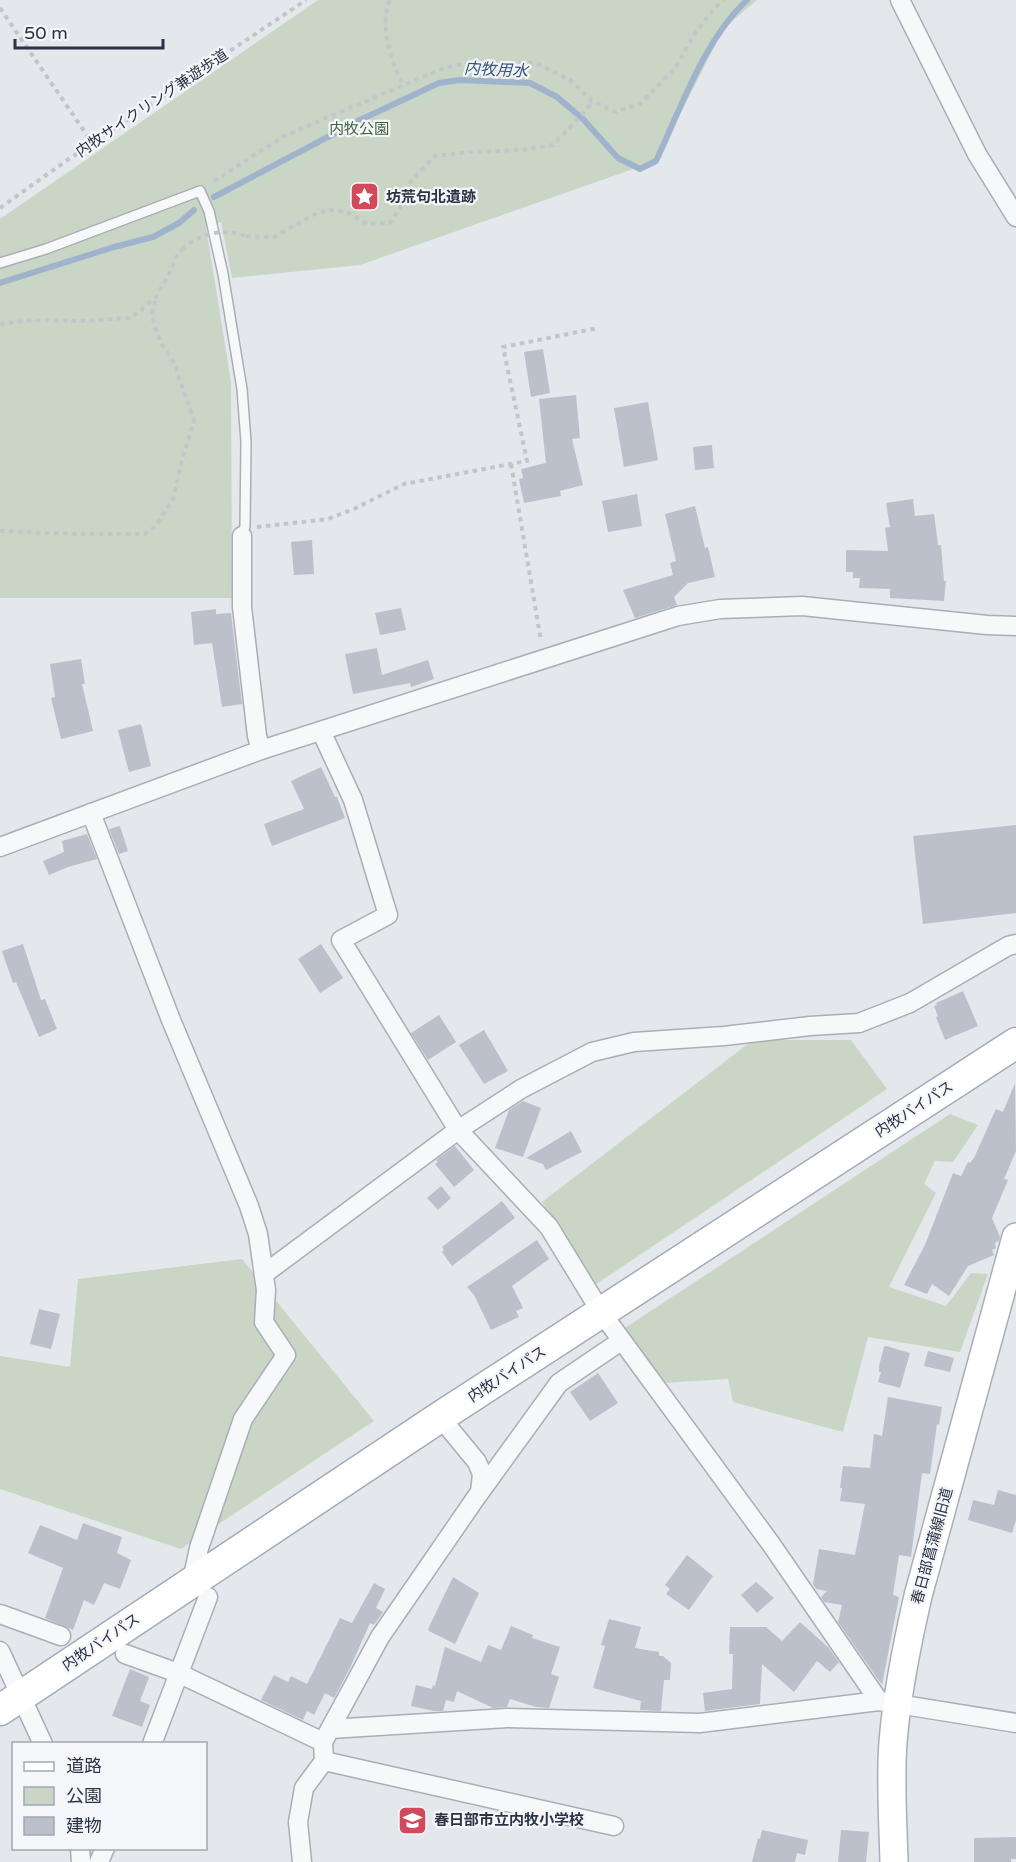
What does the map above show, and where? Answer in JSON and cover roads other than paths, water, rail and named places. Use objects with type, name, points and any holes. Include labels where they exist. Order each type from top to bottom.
[{"type":"main road","name":"内牧バイパス","points":[[10,1703],[200,1589],[440,1417],[1016,1043]]},
{"type":"street","points":[[900,0],[976,154],[1016,217]]},
{"type":"street","points":[[243,531],[242,608],[257,736],[261,750]]},
{"type":"street","points":[[0,848],[261,750],[678,616],[720,609],[802,606],[975,624],[1016,626]]},
{"type":"street","points":[[321,731],[353,800],[388,915],[341,940],[458,1130],[549,1227],[621,1341],[888,1702]]},
{"type":"street","points":[[90,813],[171,1020],[249,1206],[258,1234],[264,1274],[266,1290],[264,1322],[286,1355],[243,1419],[199,1548],[200,1589],[178,1673],[152,1742]]},
{"type":"street","points":[[264,1274],[458,1130],[521,1089],[592,1052],[634,1042],[859,1023],[910,1003],[1008,946],[1016,944]]},
{"type":"street","name":"春日部菖蒲線旧道","points":[[894,1862],[893,1744],[888,1702],[1016,1237]]},
{"type":"street","points":[[302,1862],[298,1822],[304,1788],[324,1761],[327,1736],[380,1637],[559,1383],[621,1341]]},
{"type":"street","points":[[440,1417],[477,1462],[482,1474],[480,1492]]},
{"type":"street","points":[[0,1614],[61,1636]]},
{"type":"street","points":[[0,1651],[10,1703],[42,1742]]},
{"type":"street","points":[[125,1654],[178,1673],[327,1736],[507,1718],[700,1723],[888,1702],[1016,1723]]},
{"type":"street","points":[[324,1761],[614,1826]]},
{"type":"lane","points":[[0,263],[46,249],[200,192],[208,211],[224,274],[242,389],[246,442],[243,531]]},
{"type":"waterway","name":"内牧用水","points":[[214,197],[360,120],[439,83],[460,80],[530,83],[557,97],[583,119],[618,158],[640,169],[656,161],[684,97],[706,55],[732,16],[747,0]]},
{"type":"waterway","name":"内牧用水","points":[[0,283],[153,237],[179,223],[194,210]]},
{"type":"place","name":"坊荒句北遺跡","points":[[365,197]]},
{"type":"place","name":"春日部市立内牧小学校","points":[[413,1820]]},
{"type":"park label","name":"内牧公園","points":[[359,129]]}]
